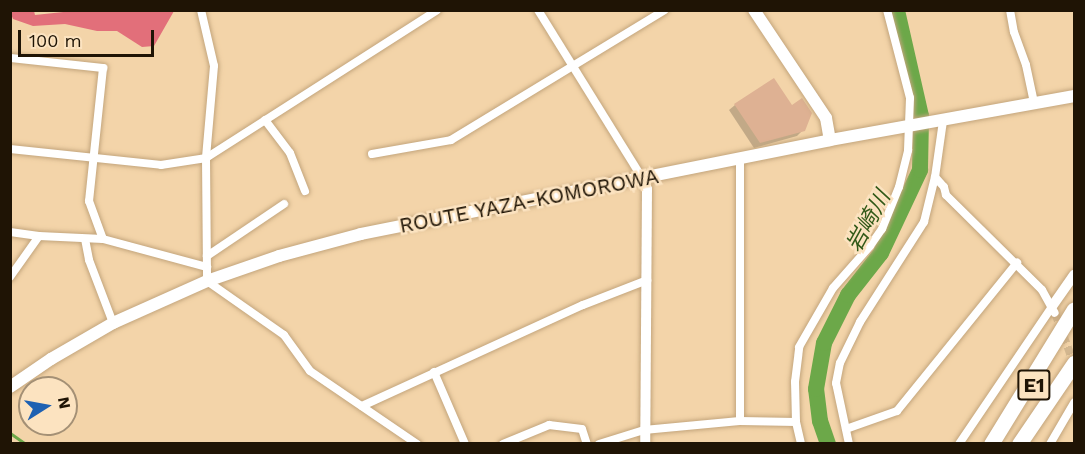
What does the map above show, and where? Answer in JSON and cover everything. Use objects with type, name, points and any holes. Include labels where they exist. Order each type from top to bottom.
[{"type":"highway","points":[[992,444],[1074,309]]},
{"type":"highway","name":"E1","points":[[992,444],[1074,328]]},
{"type":"highway","name":"E1","points":[[1019,444],[1074,363]]},
{"type":"main road","points":[[754,10],[826,118],[830,140]]},
{"type":"main road","name":"ROUTE YAZA-KOMOROWA","points":[[10,387],[51,359],[113,323],[207,281],[279,256],[361,234],[830,140],[1074,96]]},
{"type":"street","points":[[201,10],[214,66],[206,158],[207,281],[284,335],[310,371],[417,444]]},
{"type":"street","points":[[10,149],[161,165],[206,158],[437,10]]},
{"type":"street","points":[[538,10],[571,68],[647,189],[645,444]]},
{"type":"street","points":[[372,154],[451,140],[665,10]]},
{"type":"street","points":[[801,444],[796,422],[795,381],[800,347],[833,288],[870,246],[890,213],[908,150],[910,98],[887,10]]},
{"type":"street","points":[[1010,10],[1014,32],[1026,65],[1034,104]]},
{"type":"street","points":[[10,58],[103,68],[89,201],[103,239]]},
{"type":"street","points":[[265,120],[290,153],[305,191]]},
{"type":"street","points":[[849,444],[836,383],[845,349],[924,222],[935,177],[939,122]]},
{"type":"street","points":[[740,159],[740,421]]},
{"type":"street","points":[[935,177],[944,187],[946,195],[1017,263],[1054,309]]},
{"type":"street","points":[[207,256],[284,204]]},
{"type":"street","points":[[10,232],[39,237],[103,239],[207,267]]},
{"type":"street","points":[[10,278],[39,237]]},
{"type":"street","points":[[85,239],[89,260],[113,323]]},
{"type":"street","points":[[846,429],[897,411],[1017,263]]},
{"type":"street","points":[[959,444],[1054,309],[1074,275]]},
{"type":"street","points":[[362,406],[583,305],[647,280]]},
{"type":"street","points":[[435,372],[465,444]]},
{"type":"street","points":[[1050,444],[1074,403]]},
{"type":"street","points":[[599,444],[644,430],[740,421],[796,422]]},
{"type":"street","points":[[503,444],[549,425],[582,429],[587,444]]},
{"type":"shaded area","points":[[82,10],[174,11],[154,46],[142,47],[117,31],[97,31],[65,24],[33,26],[13,19],[10,12],[34,11],[35,15]]},
{"type":"building","points":[[774,78],[792,105],[802,98],[812,113],[805,131],[760,143],[734,104]]},
{"type":"waterway","name":"岩崎川","points":[[828,444],[820,421],[816,389],[824,343],[848,295],[881,253],[920,170],[921,116],[897,10]]},
{"type":"waterway","points":[[10,433],[26,444]]},
{"type":"tunnel","points":[[1055,313],[1074,364]]}]
